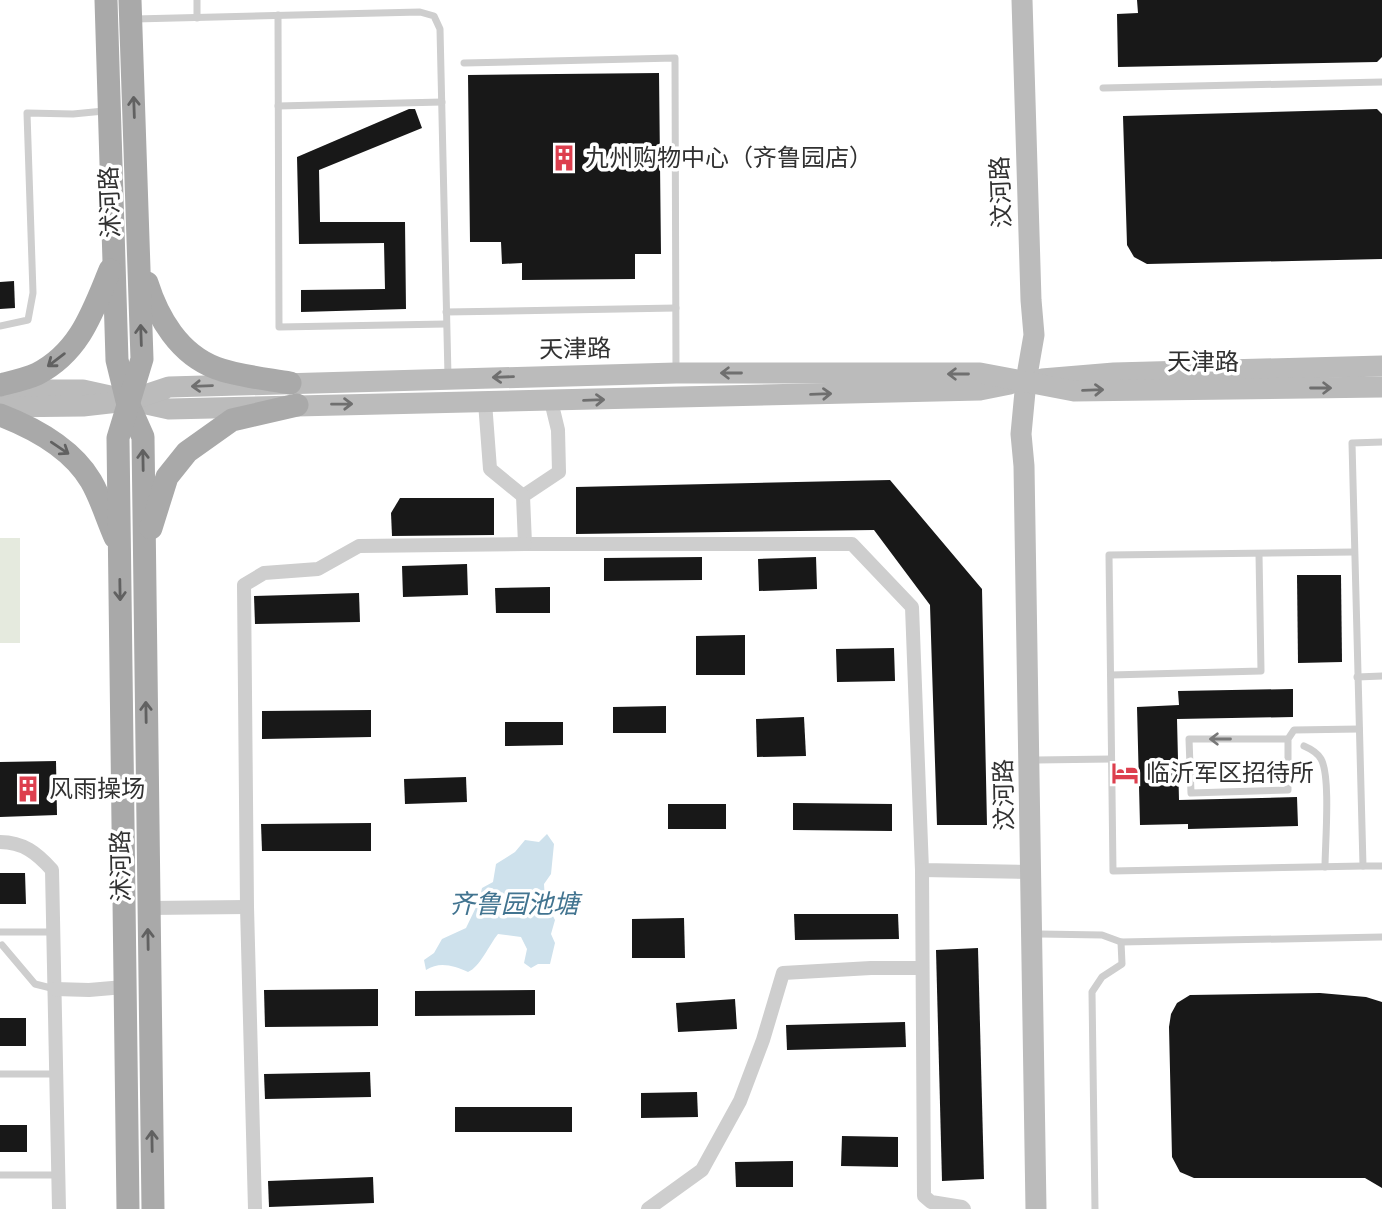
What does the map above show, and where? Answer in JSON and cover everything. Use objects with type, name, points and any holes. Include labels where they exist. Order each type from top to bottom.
[{"type":"main road","name":"沭河路","points":[[106,0],[117,360],[127,401],[143,437],[153,1209]]},
{"type":"main road","name":"汶河路","points":[[1014,0],[1026,381],[1031,433],[1046,1209]]},
{"type":"main road","name":"汶河路","points":[[1022,0],[1034,335],[1021,434],[1036,1209]]},
{"type":"main road","name":"沭河路","points":[[128,1209],[118,438],[127,401],[142,359],[131,9]]},
{"type":"main road","points":[[139,258],[156,311],[183,348],[215,368],[293,394]]},
{"type":"main road","points":[[0,385],[37,374],[71,348],[88,324],[114,260]]},
{"type":"main road","name":"天津路","points":[[293,394],[485,402],[980,390],[1075,375],[1382,366]]},
{"type":"main road","name":"天津路","points":[[0,390],[83,390],[169,409],[448,379],[676,373],[980,373],[1073,391],[1382,387]]},
{"type":"main road","points":[[144,548],[167,477],[187,452],[232,420],[293,394]]},
{"type":"main road","name":"天津路","points":[[0,407],[83,406],[127,401]]},
{"type":"main road","points":[[0,415],[26,425],[71,456],[91,481],[119,546]]},
{"type":"street","points":[[523,496],[559,472],[558,430],[551,401]]},
{"type":"street","points":[[485,402],[490,469],[523,496],[525,544]]},
{"type":"street","points":[[256,1209],[247,907],[244,585],[264,573],[318,569],[359,546],[525,544],[852,544],[912,607],[922,870],[924,1196],[931,1202],[964,1209]]},
{"type":"street","points":[[0,842],[13,842],[36,852],[52,870],[59,1209]]},
{"type":"street","points":[[922,870],[1031,872]]},
{"type":"street","points":[[148,908],[247,907]]},
{"type":"street","points":[[648,1209],[702,1170],[740,1101],[763,1040],[783,973],[922,968]]},
{"type":"street","points":[[55,989],[124,987]]},
{"type":"lane","points":[[197,0],[197,18]]},
{"type":"lane","points":[[131,9],[197,18],[420,12],[434,16],[440,29],[448,379]]},
{"type":"lane","points":[[278,16],[279,327],[446,324]]},
{"type":"lane","points":[[464,63],[675,58],[676,373]]},
{"type":"lane","points":[[1103,89],[1382,82]]},
{"type":"lane","points":[[278,106],[442,102]]},
{"type":"lane","points":[[0,326],[28,320],[33,293],[27,113],[73,114],[109,110]]},
{"type":"lane","points":[[446,312],[676,308]]},
{"type":"lane","points":[[1363,866],[1352,443],[1382,443]]},
{"type":"lane","points":[[1354,552],[1109,555],[1113,871],[1382,866]]},
{"type":"lane","points":[[1111,675],[1261,671],[1259,554]]},
{"type":"lane","points":[[1357,677],[1382,676]]},
{"type":"lane","points":[[1288,738],[1189,739],[1191,793],[1288,790],[1288,738],[1294,730],[1359,729]]},
{"type":"lane","points":[[1304,746],[1314,751],[1323,762],[1325,867]]},
{"type":"lane","points":[[1037,760],[1111,759]]},
{"type":"lane","points":[[0,932],[54,932]]},
{"type":"lane","points":[[1040,934],[1102,935],[1121,943],[1382,937]]},
{"type":"lane","points":[[1095,1209],[1092,992],[1102,977],[1122,964],[1121,943]]},
{"type":"lane","points":[[2,945],[35,984],[55,989]]},
{"type":"lane","points":[[0,1074],[56,1074]]},
{"type":"lane","points":[[0,1175],[58,1175]]},
{"type":"shaded area","points":[[0,538],[20,538],[20,643],[0,643]]},
{"type":"water","name":"齐鲁园池塘","points":[[547,834],[554,844],[551,874],[544,884],[545,901],[555,920],[551,934],[555,943],[550,964],[538,964],[531,968],[524,963],[527,949],[521,937],[498,934],[480,961],[468,972],[442,965],[426,970],[424,960],[434,953],[442,939],[466,928],[482,888],[493,882],[496,864],[515,852],[525,840],[539,842]]},
{"type":"building","points":[[1137,0],[1382,0],[1382,57],[1377,62],[1118,67],[1117,14],[1138,13]]},
{"type":"building","name":"九州购物中心（齐鲁园店）","points":[[659,73],[661,254],[635,254],[635,279],[522,280],[522,263],[502,264],[501,242],[470,242],[468,75]]},
{"type":"building","points":[[409,109],[415,109],[422,128],[319,170],[320,222],[405,222],[406,309],[301,312],[301,290],[385,289],[384,243],[299,244],[297,157]]},
{"type":"building","points":[[1377,109],[1382,114],[1382,259],[1147,264],[1134,257],[1127,245],[1123,116]]},
{"type":"building","points":[[14,281],[15,308],[0,309],[0,282]]},
{"type":"building","points":[[890,480],[982,589],[987,825],[937,825],[930,605],[874,530],[576,534],[576,487]]},
{"type":"building","points":[[400,498],[494,498],[494,535],[392,536],[391,513]]},
{"type":"building","points":[[702,557],[702,580],[604,581],[604,558]]},
{"type":"building","points":[[816,557],[817,589],[759,591],[758,559]]},
{"type":"building","points":[[467,564],[468,595],[403,597],[402,566]]},
{"type":"building","points":[[1297,575],[1341,575],[1342,662],[1298,663]]},
{"type":"building","points":[[550,587],[550,613],[496,613],[495,588]]},
{"type":"building","points":[[359,593],[360,622],[255,624],[254,596]]},
{"type":"building","points":[[745,635],[745,675],[696,675],[696,636]]},
{"type":"building","points":[[894,648],[895,681],[837,682],[836,649]]},
{"type":"building","points":[[1293,689],[1293,717],[1177,719],[1179,800],[1297,797],[1298,826],[1188,829],[1188,824],[1140,825],[1137,707],[1179,705],[1178,691]]},
{"type":"building","points":[[666,706],[666,733],[613,733],[613,707]]},
{"type":"building","points":[[371,710],[371,737],[262,739],[262,711]]},
{"type":"building","points":[[804,717],[806,756],[757,757],[756,719]]},
{"type":"building","points":[[505,722],[563,722],[563,745],[505,746]]},
{"type":"building","name":"风雨操场","points":[[56,761],[57,815],[0,817],[0,762]]},
{"type":"building","points":[[466,777],[467,802],[405,804],[404,779]]},
{"type":"building","points":[[793,803],[892,804],[892,831],[793,830]]},
{"type":"building","points":[[668,804],[726,804],[726,829],[668,829]]},
{"type":"building","points":[[371,823],[371,851],[262,851],[261,824]]},
{"type":"building","points":[[0,873],[25,873],[26,904],[0,904]]},
{"type":"building","points":[[794,914],[898,914],[899,939],[795,940]]},
{"type":"building","points":[[684,918],[685,958],[632,958],[632,919]]},
{"type":"building","points":[[978,948],[984,1179],[942,1181],[936,950]]},
{"type":"building","points":[[378,989],[378,1026],[265,1027],[264,990]]},
{"type":"building","points":[[535,990],[535,1015],[415,1016],[415,991]]},
{"type":"building","points":[[1320,993],[1366,997],[1382,1002],[1382,1188],[1365,1178],[1194,1178],[1180,1172],[1172,1157],[1169,1027],[1171,1014],[1177,1003],[1190,995]]},
{"type":"building","points":[[735,999],[737,1029],[678,1032],[676,1003]]},
{"type":"building","points":[[0,1018],[26,1018],[26,1046],[0,1046]]},
{"type":"building","points":[[905,1022],[906,1047],[787,1050],[786,1025]]},
{"type":"building","points":[[370,1072],[371,1097],[265,1099],[264,1074]]},
{"type":"building","points":[[697,1092],[698,1117],[641,1118],[641,1093]]},
{"type":"building","points":[[455,1107],[572,1107],[572,1132],[455,1132]]},
{"type":"building","points":[[0,1125],[27,1125],[27,1152],[0,1152]]},
{"type":"building","points":[[842,1136],[898,1137],[898,1167],[841,1166]]},
{"type":"building","points":[[793,1161],[793,1187],[736,1187],[735,1162]]},
{"type":"building","points":[[373,1177],[374,1203],[269,1207],[268,1181]]},
{"type":"place","name":"九州购物中心（齐鲁园店）","points":[[564,158]]},
{"type":"place","name":"临沂军区招待所","points":[[1125,773]]},
{"type":"place","name":"风雨操场","points":[[28,789]]}]
